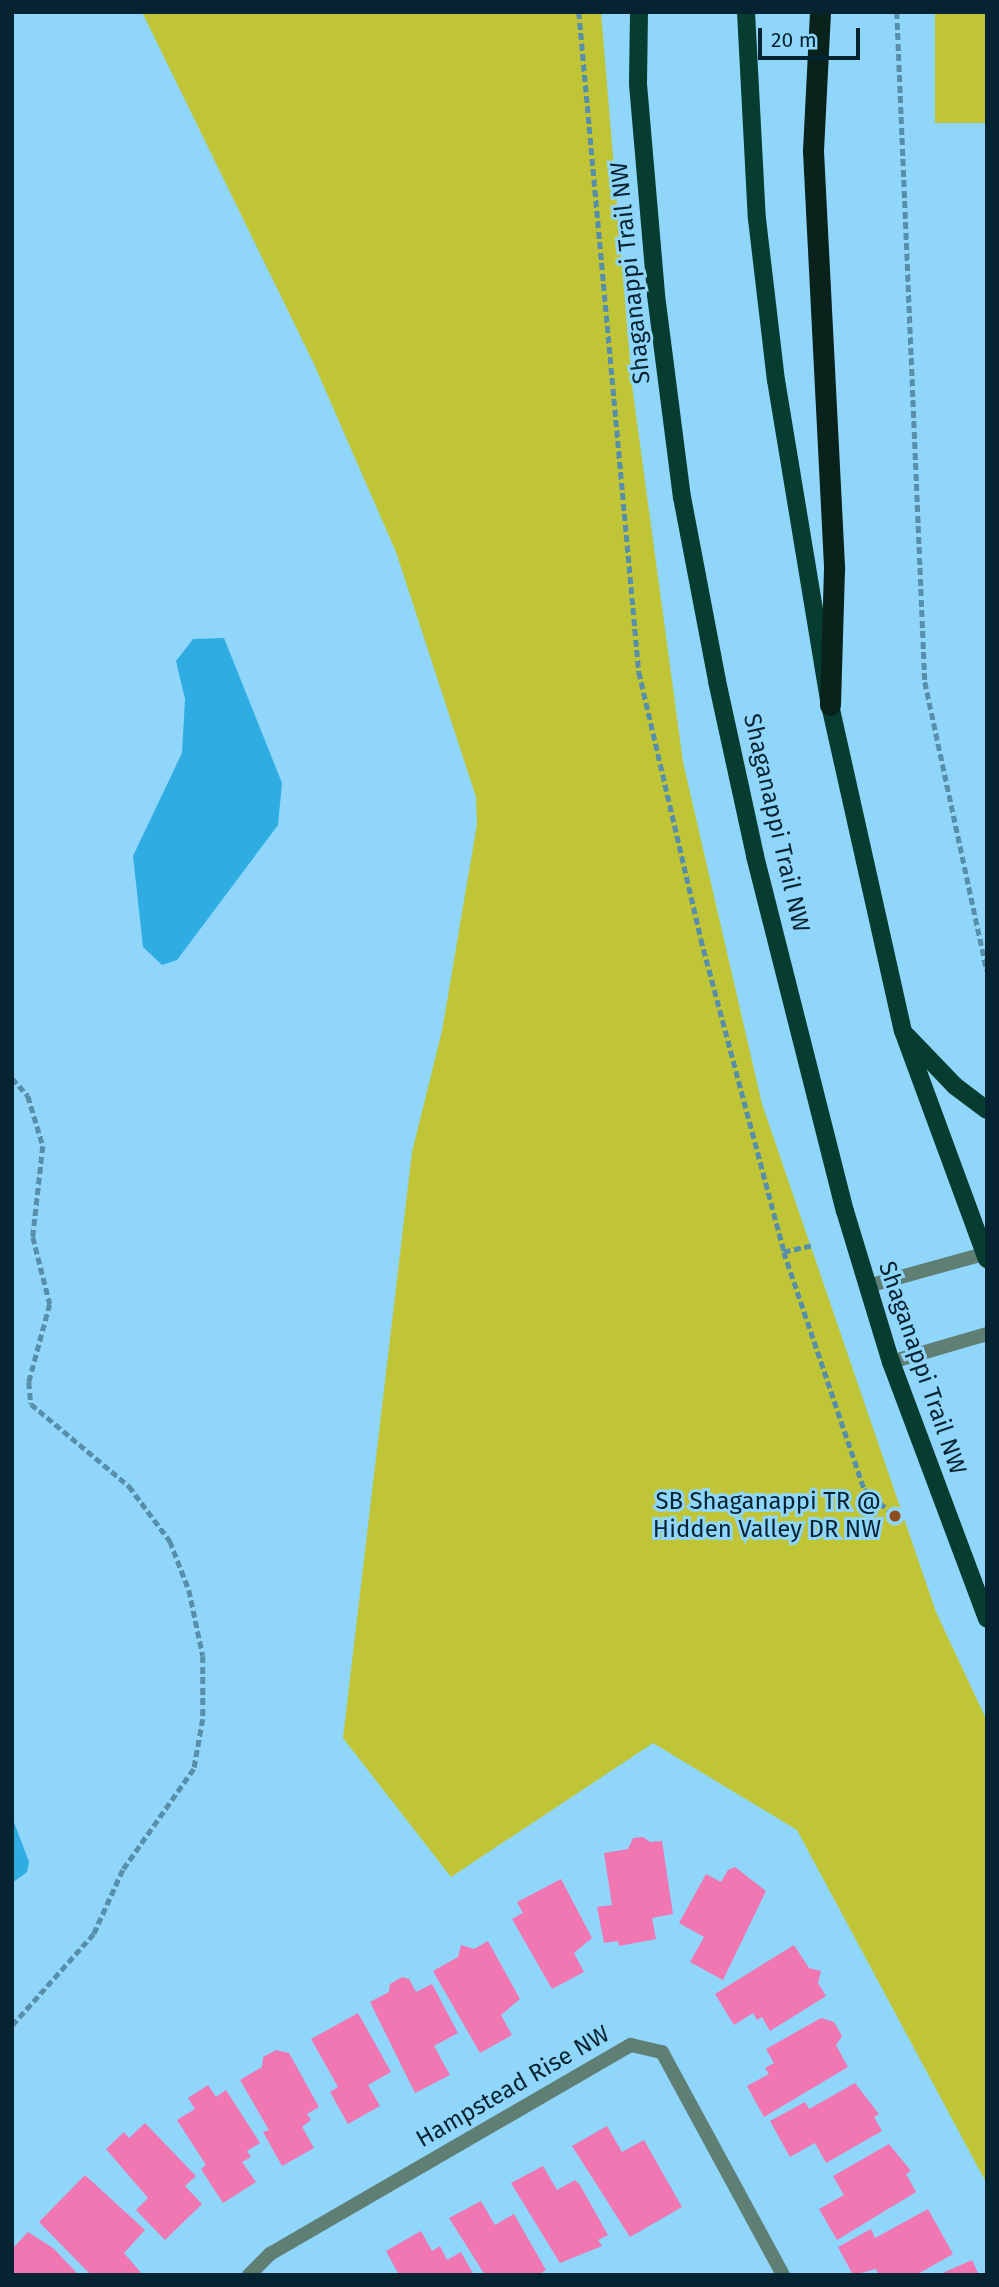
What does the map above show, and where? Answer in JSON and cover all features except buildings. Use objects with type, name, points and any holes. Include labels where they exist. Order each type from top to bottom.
[{"type":"highway","points":[[820,12],[813,151],[834,569],[830,705]]},
{"type":"main road","name":"Shaganappi Trail NW","points":[[639,12],[638,84],[656,295],[682,497],[755,856],[867,1286],[891,1362],[987,1619]]},
{"type":"main road","points":[[746,12],[757,219],[776,380],[830,705],[903,1031],[986,1255]]},
{"type":"main road","points":[[903,1031],[955,1086],[987,1110]]},
{"type":"street","points":[[867,1286],[986,1255]]},
{"type":"street","points":[[891,1362],[987,1334]]},
{"type":"street","name":"Hampstead Rise NW","points":[[249,2275],[270,2254],[631,2045],[662,2052],[783,2275]]},
{"type":"path","points":[[579,12],[639,672],[701,939],[784,1252],[864,1489],[895,1516]]},
{"type":"path","points":[[897,12],[925,682],[987,970]]},
{"type":"path","points":[[12,1078],[29,1096],[43,1146],[33,1237],[50,1304],[29,1382],[31,1404],[129,1486],[170,1541],[189,1590],[203,1656],[204,1719],[194,1769],[124,1870],[94,1934],[12,2026]]},
{"type":"path","points":[[784,1252],[811,1246]]},
{"type":"shaded area","points":[[142,12],[601,12],[632,385],[683,762],[762,1104],[936,1612],[987,1721],[987,2184],[797,1830],[653,1743],[451,1877],[343,1738],[412,1152],[442,1031],[477,824],[476,797],[396,552],[314,364]]},
{"type":"shaded area","points":[[935,12],[987,12],[987,123],[935,123]]},
{"type":"water","points":[[224,638],[282,783],[278,825],[177,960],[162,965],[143,947],[133,856],[182,753],[185,699],[176,661],[193,639]]},
{"type":"water","points":[[12,1817],[29,1862],[27,1872],[12,1883]]},
{"type":"place","name":"SB Shaganappi TR @ Hidden Valley DR NW","points":[[895,1516]]}]
